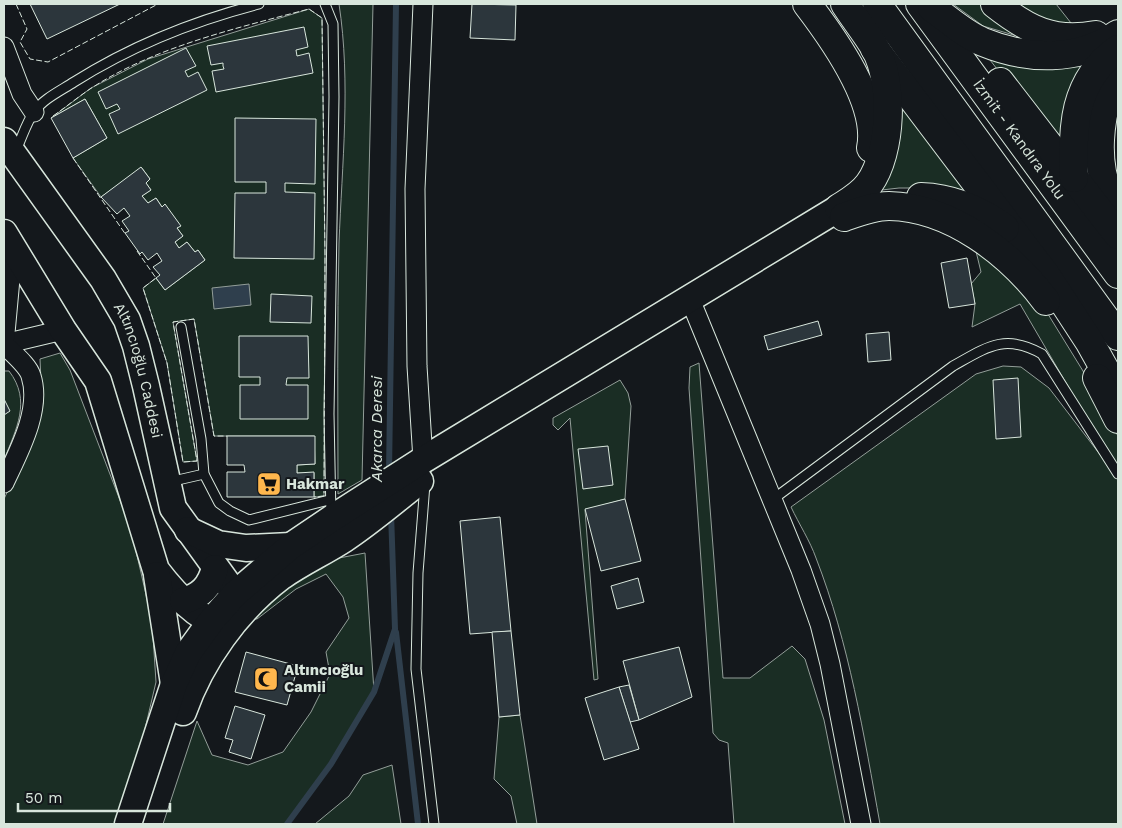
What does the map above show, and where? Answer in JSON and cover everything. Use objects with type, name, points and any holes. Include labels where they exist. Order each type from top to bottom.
[{"type":"highway","points":[[807,4],[832,37],[859,89],[870,116],[873,136],[868,163],[842,213]]},
{"type":"highway","points":[[845,4],[876,49],[1020,239],[1089,340],[1118,393]]},
{"type":"highway","points":[[877,4],[1118,336]]},
{"type":"highway","name":"İzmit - Kandıra Yolu","points":[[920,4],[1118,274]]},
{"type":"highway","points":[[926,4],[981,42],[1017,52],[1050,56],[1070,55],[1090,49],[1118,34]]},
{"type":"highway","points":[[995,4],[1017,21],[1042,34],[1075,39],[1103,34],[1118,27]]},
{"type":"highway","points":[[954,24],[1118,235]]},
{"type":"highway","points":[[842,213],[862,193],[881,161],[887,131],[887,103],[884,76],[876,49]]},
{"type":"highway","points":[[1074,178],[1072,139],[1075,112],[1086,88],[1101,64],[1118,49]]},
{"type":"highway","points":[[1118,69],[1110,87],[1101,120],[1100,152],[1104,177],[1118,210]]},
{"type":"highway","points":[[842,213],[885,199],[911,196],[940,198],[968,206],[997,222],[1020,239]]},
{"type":"highway","points":[[842,213],[888,206],[924,210],[951,221],[974,235],[1018,270],[1038,290],[1068,330],[1089,363],[1118,419]]},
{"type":"main road","name":"Altıncıoğlu Caddesi","points":[[8,148],[103,279],[127,320],[146,386],[172,508],[215,568],[230,613]]},
{"type":"main road","points":[[425,468],[842,213]]},
{"type":"main road","points":[[128,824],[174,684],[188,653],[230,613],[291,546],[694,309],[842,213]]},
{"type":"main road","points":[[6,237],[63,330],[98,381],[156,570],[166,620],[174,684]]},
{"type":"main road","points":[[144,824],[192,687],[230,613],[282,576],[335,519]]},
{"type":"main road","points":[[188,530],[218,544],[246,548],[291,546]]},
{"type":"main road","points":[[183,601],[196,598],[205,590],[215,568]]},
{"type":"main road","points":[[156,570],[174,594],[183,601],[230,613]]},
{"type":"street","points":[[423,4],[415,189],[417,366],[425,468]]},
{"type":"street","points":[[4,47],[22,94],[34,112]]},
{"type":"street","points":[[4,483],[30,420],[34,394],[31,375],[4,344],[11,268],[6,237]]},
{"type":"street","points":[[694,309],[801,570],[820,624],[830,664],[861,824]]},
{"type":"street","points":[[4,344],[63,330]]},
{"type":"lane","points":[[8,148],[34,112],[50,97],[95,69],[140,46],[212,16],[259,4]]},
{"type":"lane","points":[[181,327],[201,440],[204,474],[219,503],[230,511],[249,520],[335,519],[333,24],[325,4]]},
{"type":"lane","points":[[772,500],[953,366],[983,349],[1006,342],[1025,345],[1042,354],[1118,474]]},
{"type":"lane","points":[[425,468],[418,573],[416,669],[434,824]]},
{"type":"lane","points":[[166,482],[204,474]]},
{"type":"green space","points":[[339,4],[373,4],[362,480],[338,494],[338,274],[345,123],[343,33]]},
{"type":"green space","points":[[953,4],[1056,4],[1071,23],[1082,31],[1017,36],[983,26]]},
{"type":"green space","points":[[309,9],[322,18],[325,255],[324,496],[314,497],[314,473],[297,473],[297,465],[315,464],[314,436],[214,436],[194,319],[173,322],[197,461],[183,462],[167,363],[143,288],[156,278],[165,290],[205,260],[198,250],[195,252],[187,242],[179,248],[175,242],[183,236],[177,228],[180,226],[165,205],[162,207],[156,198],[148,203],[142,196],[151,190],[146,183],[150,179],[142,168],[101,197],[73,158],[107,138],[85,99],[51,118],[91,88],[148,59]]},
{"type":"green space","points":[[1105,49],[1064,155],[983,51]]},
{"type":"green space","points":[[900,103],[993,210],[931,188],[899,188],[873,191]]},
{"type":"green space","points":[[974,243],[1035,293],[1083,371],[1118,436],[1118,472],[1020,304],[972,327],[975,304],[971,284],[981,272]]},
{"type":"green space","points":[[60,353],[70,370],[131,529],[152,621],[156,682],[134,776],[118,824],[4,824],[4,499],[34,433],[42,404],[40,359]]},
{"type":"green space","points":[[699,363],[723,678],[750,678],[792,646],[805,659],[824,720],[845,824],[734,824],[728,743],[719,740],[713,733],[689,388],[690,367]]},
{"type":"green space","points":[[1003,366],[1021,367],[1049,388],[1118,478],[1118,824],[880,824],[854,689],[838,623],[814,552],[791,507],[976,374]]},
{"type":"green space","points":[[4,371],[9,371],[16,382],[21,404],[17,426],[4,460]]},
{"type":"green space","points":[[620,380],[628,393],[631,406],[625,499],[585,510],[598,679],[594,680],[570,418],[558,430],[553,425],[553,418]]},
{"type":"green space","points":[[365,553],[374,692],[331,764],[287,824],[163,824],[197,721],[212,755],[248,765],[283,752],[311,712],[330,674],[326,652],[349,618],[343,597],[326,574],[296,589],[257,619],[249,618],[293,578],[339,558]]},
{"type":"green space","points":[[520,715],[537,824],[517,824],[511,796],[494,779],[499,717]]},
{"type":"green space","points":[[392,765],[401,824],[315,824],[349,796],[363,775]]},
{"type":"water","points":[[249,284],[251,305],[214,309],[212,288]]},
{"type":"building","points":[[30,4],[120,4],[47,39]]},
{"type":"building","points":[[472,4],[516,5],[515,40],[470,38]]},
{"type":"building","points":[[304,27],[308,47],[296,50],[297,56],[309,53],[313,73],[216,92],[212,71],[224,69],[223,63],[211,65],[207,46]]},
{"type":"building","points":[[186,48],[196,66],[185,71],[188,77],[198,72],[207,90],[118,134],[109,114],[120,109],[117,104],[106,109],[98,92]]},
{"type":"building","points":[[85,99],[107,138],[73,158],[51,118]]},
{"type":"building","points":[[235,118],[316,119],[315,184],[285,183],[285,192],[315,193],[314,259],[234,258],[235,193],[266,193],[266,182],[235,182]]},
{"type":"building","points":[[141,167],[150,179],[146,183],[151,190],[142,196],[148,203],[156,198],[162,207],[165,204],[181,226],[177,228],[183,236],[175,242],[179,248],[187,242],[195,252],[198,250],[205,260],[165,290],[156,278],[160,275],[153,267],[162,261],[157,253],[148,260],[142,252],[140,254],[125,233],[129,231],[122,221],[130,216],[124,208],[117,214],[101,197]]},
{"type":"building","points":[[967,258],[975,304],[949,308],[941,263]]},
{"type":"building","points":[[271,294],[312,296],[311,323],[270,322]]},
{"type":"building","points":[[818,321],[822,335],[768,350],[764,336]]},
{"type":"building","points":[[889,332],[891,360],[868,362],[866,334]]},
{"type":"building","points":[[239,336],[308,336],[309,378],[287,378],[286,385],[308,385],[308,419],[240,419],[240,385],[260,385],[260,377],[239,377]]},
{"type":"building","points":[[1018,378],[1021,437],[996,439],[993,380]]},
{"type":"building","points":[[4,399],[10,411],[4,415]]},
{"type":"building","points":[[227,436],[315,436],[315,464],[297,465],[297,473],[314,472],[314,497],[227,497],[227,472],[245,472],[244,465],[227,465]]},
{"type":"building","points":[[608,446],[613,485],[583,489],[578,449]]},
{"type":"building","points":[[625,499],[641,561],[601,571],[585,509]]},
{"type":"building","points":[[500,517],[511,631],[470,634],[460,521]]},
{"type":"building","points":[[638,578],[644,602],[617,609],[611,586]]},
{"type":"building","points":[[511,631],[520,715],[499,717],[492,632]]},
{"type":"building","points":[[679,647],[692,697],[639,720],[623,661]]},
{"type":"building","name":"Altıncıoğlu Camii","points":[[246,652],[298,666],[287,705],[235,692]]},
{"type":"building","points":[[629,685],[639,720],[630,722],[619,687]]},
{"type":"building","points":[[619,687],[639,749],[604,760],[585,698]]},
{"type":"building","points":[[235,706],[265,715],[251,759],[229,752],[233,740],[225,738]]},
{"type":"waterway","name":"Akarca Deresi","points":[[389,473],[396,4]]},
{"type":"waterway","name":"Akarca Deresi","points":[[287,824],[331,764],[374,692],[395,629],[391,513]]},
{"type":"waterway","points":[[396,632],[418,824]]},
{"type":"fence","points":[[16,4],[27,29],[20,42],[30,59],[48,62],[158,4]]},
{"type":"fence","points":[[53,116],[90,89],[115,74],[168,50],[196,40],[309,9],[322,18],[325,255],[324,496],[314,497]]},
{"type":"fence","points":[[73,158],[126,235]]},
{"type":"fence","points":[[137,251],[156,278],[143,288],[167,363],[183,462],[197,461],[173,322],[194,319],[214,436],[227,436]]},
{"type":"place","name":"Hakmar","points":[[269,484]]},
{"type":"place","name":"Altıncıoğlu Camii","points":[[266,679]]}]
